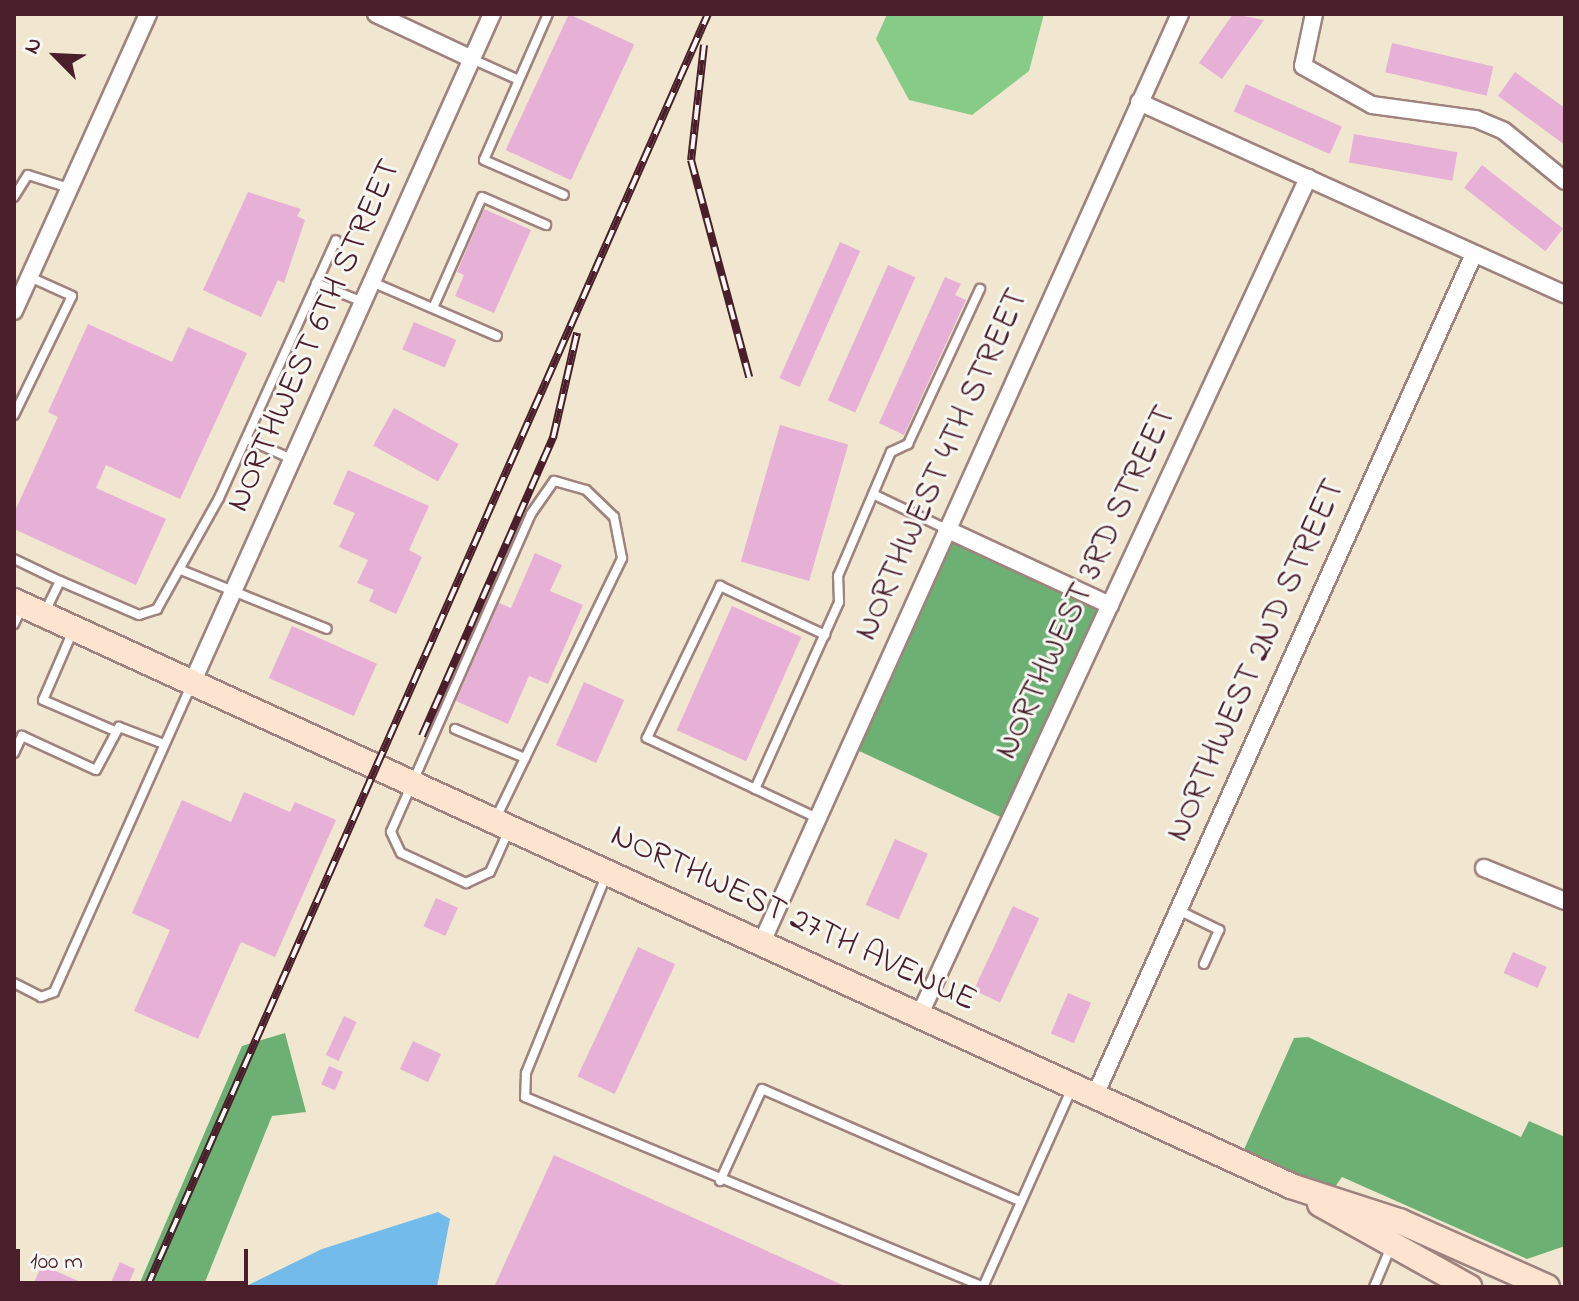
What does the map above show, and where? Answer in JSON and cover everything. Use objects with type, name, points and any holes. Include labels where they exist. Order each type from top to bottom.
[{"type":"main road","name":"NORTHWEST 27TH AVENUE","points":[[24,611],[74,628],[1085,1088],[1291,1186],[1399,1221],[1547,1287]]},
{"type":"main road","points":[[1291,1186],[1390,1249],[1469,1287]]},
{"type":"street","points":[[14,311],[148,14]]},
{"type":"street","points":[[376,14],[472,59]]},
{"type":"street","name":"NORTHWEST 6TH STREET","points":[[192,683],[492,14]]},
{"type":"street","name":"NORTHWEST 4TH STREET","points":[[762,942],[1180,14]]},
{"type":"street","points":[[1314,14],[1303,66],[1372,105],[1476,119],[1565,181]]},
{"type":"street","points":[[1139,102],[1565,294]]},
{"type":"street","name":"NORTHWEST 3RD STREET","points":[[920,1014],[1308,178]]},
{"type":"street","name":"NORTHWEST 2ND STREET","points":[[1085,1088],[1178,910],[1474,254]]},
{"type":"street","points":[[946,529],[1110,605]]},
{"type":"street","points":[[1484,868],[1565,901]]},
{"type":"lane","points":[[548,14],[484,160],[564,195]]},
{"type":"lane","points":[[472,59],[519,80]]},
{"type":"lane","points":[[14,197],[28,175],[69,188]]},
{"type":"lane","points":[[433,308],[482,197],[546,225]]},
{"type":"lane","points":[[14,559],[139,615],[157,609],[181,570],[247,439],[336,240]]},
{"type":"lane","points":[[14,415],[72,296],[30,276]]},
{"type":"lane","points":[[372,282],[497,336]]},
{"type":"lane","points":[[316,283],[363,302]]},
{"type":"lane","points":[[755,789],[839,602],[838,576],[891,452],[908,444],[980,289]]},
{"type":"lane","points":[[247,439],[292,459]]},
{"type":"lane","points":[[554,481],[586,490],[614,517],[622,558],[525,758],[503,824],[478,882],[421,866],[392,843],[391,832],[531,514],[554,481]]},
{"type":"lane","points":[[873,494],[946,529]]},
{"type":"lane","points":[[181,570],[231,595],[327,629]]},
{"type":"lane","points":[[24,611],[60,581]]},
{"type":"lane","points":[[817,818],[647,738],[720,586],[825,635]]},
{"type":"lane","points":[[74,628],[43,700],[115,731],[164,744]]},
{"type":"lane","points":[[14,983],[41,997],[54,992],[192,683]]},
{"type":"lane","points":[[455,729],[525,758]]},
{"type":"lane","points":[[14,753],[22,736],[96,770],[115,731]]},
{"type":"lane","points":[[608,872],[526,1073],[525,1097],[720,1181],[983,1287],[1020,1201],[1085,1088]]},
{"type":"lane","points":[[1178,910],[1219,930],[1204,964]]},
{"type":"lane","points":[[720,1181],[762,1089],[1020,1201]]},
{"type":"lane","points":[[1374,1287],[1390,1249]]},
{"type":"green space","points":[[887,14],[1044,14],[1029,71],[972,115],[909,100],[876,39]]},
{"type":"green space","points":[[951,540],[1098,608],[1001,817],[854,748]]},
{"type":"green space","points":[[285,1033],[306,1112],[272,1116],[203,1287],[138,1287],[242,1046]]},
{"type":"green space","points":[[1308,1037],[1521,1137],[1529,1121],[1565,1137],[1565,1246],[1527,1259],[1342,1177],[1332,1191],[1242,1154],[1294,1038]]},
{"type":"water","points":[[438,1212],[450,1219],[437,1287],[244,1287],[322,1249]]},
{"type":"building","points":[[569,14],[634,44],[571,180],[506,150]]},
{"type":"building","points":[[1233,14],[1264,20],[1222,79],[1199,63]]},
{"type":"building","points":[[1392,43],[1493,66],[1487,96],[1385,72]]},
{"type":"building","points":[[1515,72],[1565,108],[1565,145],[1498,96]]},
{"type":"building","points":[[1246,84],[1342,127],[1330,154],[1234,111]]},
{"type":"building","points":[[1354,134],[1457,152],[1452,181],[1349,163]]},
{"type":"building","points":[[1482,165],[1563,228],[1545,251],[1464,188]]},
{"type":"building","points":[[248,192],[301,209],[297,216],[305,220],[284,283],[278,280],[261,317],[203,290]]},
{"type":"building","points":[[484,209],[531,230],[494,313],[455,296],[464,275],[457,272]]},
{"type":"building","points":[[840,242],[860,251],[799,387],[779,378]]},
{"type":"building","points":[[888,265],[915,277],[855,412],[828,400]]},
{"type":"building","points":[[945,277],[961,284],[955,295],[966,300],[904,435],[879,423]]},
{"type":"building","points":[[414,322],[456,340],[445,368],[402,350]]},
{"type":"building","points":[[88,324],[172,362],[188,327],[247,353],[180,499],[106,465],[96,488],[166,519],[136,585],[14,529],[14,513],[58,417],[48,412]]},
{"type":"building","points":[[394,408],[459,444],[438,481],[373,446]]},
{"type":"building","points":[[780,425],[848,445],[809,581],[741,561]]},
{"type":"building","points":[[348,470],[429,506],[409,550],[422,557],[396,614],[369,601],[374,590],[357,583],[368,560],[339,547],[355,513],[333,504]]},
{"type":"building","points":[[535,553],[562,565],[550,591],[583,605],[548,684],[529,676],[508,724],[456,701],[499,603],[511,608]]},
{"type":"building","points":[[732,606],[801,637],[746,761],[677,730]]},
{"type":"building","points":[[292,626],[377,664],[354,716],[269,678]]},
{"type":"building","points":[[584,682],[624,700],[596,763],[556,745]]},
{"type":"building","points":[[244,792],[290,812],[295,802],[336,820],[275,957],[241,942],[198,1039],[134,1011],[170,930],[132,913],[182,800],[231,822]]},
{"type":"building","points":[[895,839],[928,854],[899,919],[866,905]]},
{"type":"building","points":[[436,898],[458,908],[445,936],[423,926]]},
{"type":"building","points":[[1013,906],[1039,918],[1000,1003],[974,990]]},
{"type":"building","points":[[638,947],[675,964],[615,1094],[578,1077]]},
{"type":"building","points":[[1513,952],[1547,967],[1537,988],[1504,973]]},
{"type":"building","points":[[1068,993],[1091,1003],[1074,1043],[1051,1034]]},
{"type":"building","points":[[344,1016],[357,1022],[339,1061],[326,1055]]},
{"type":"building","points":[[413,1041],[441,1054],[428,1082],[400,1069]]},
{"type":"building","points":[[329,1066],[343,1072],[335,1090],[321,1084]]},
{"type":"building","points":[[554,1155],[847,1287],[494,1287]]},
{"type":"building","points":[[120,1262],[135,1269],[127,1287],[109,1287]]},
{"type":"building","points":[[42,1265],[92,1287],[32,1287]]},
{"type":"railway","points":[[147,1287],[708,14]]},
{"type":"railway","points":[[704,45],[691,160],[749,377]]},
{"type":"railway","points":[[422,736],[553,438],[577,333]]}]
